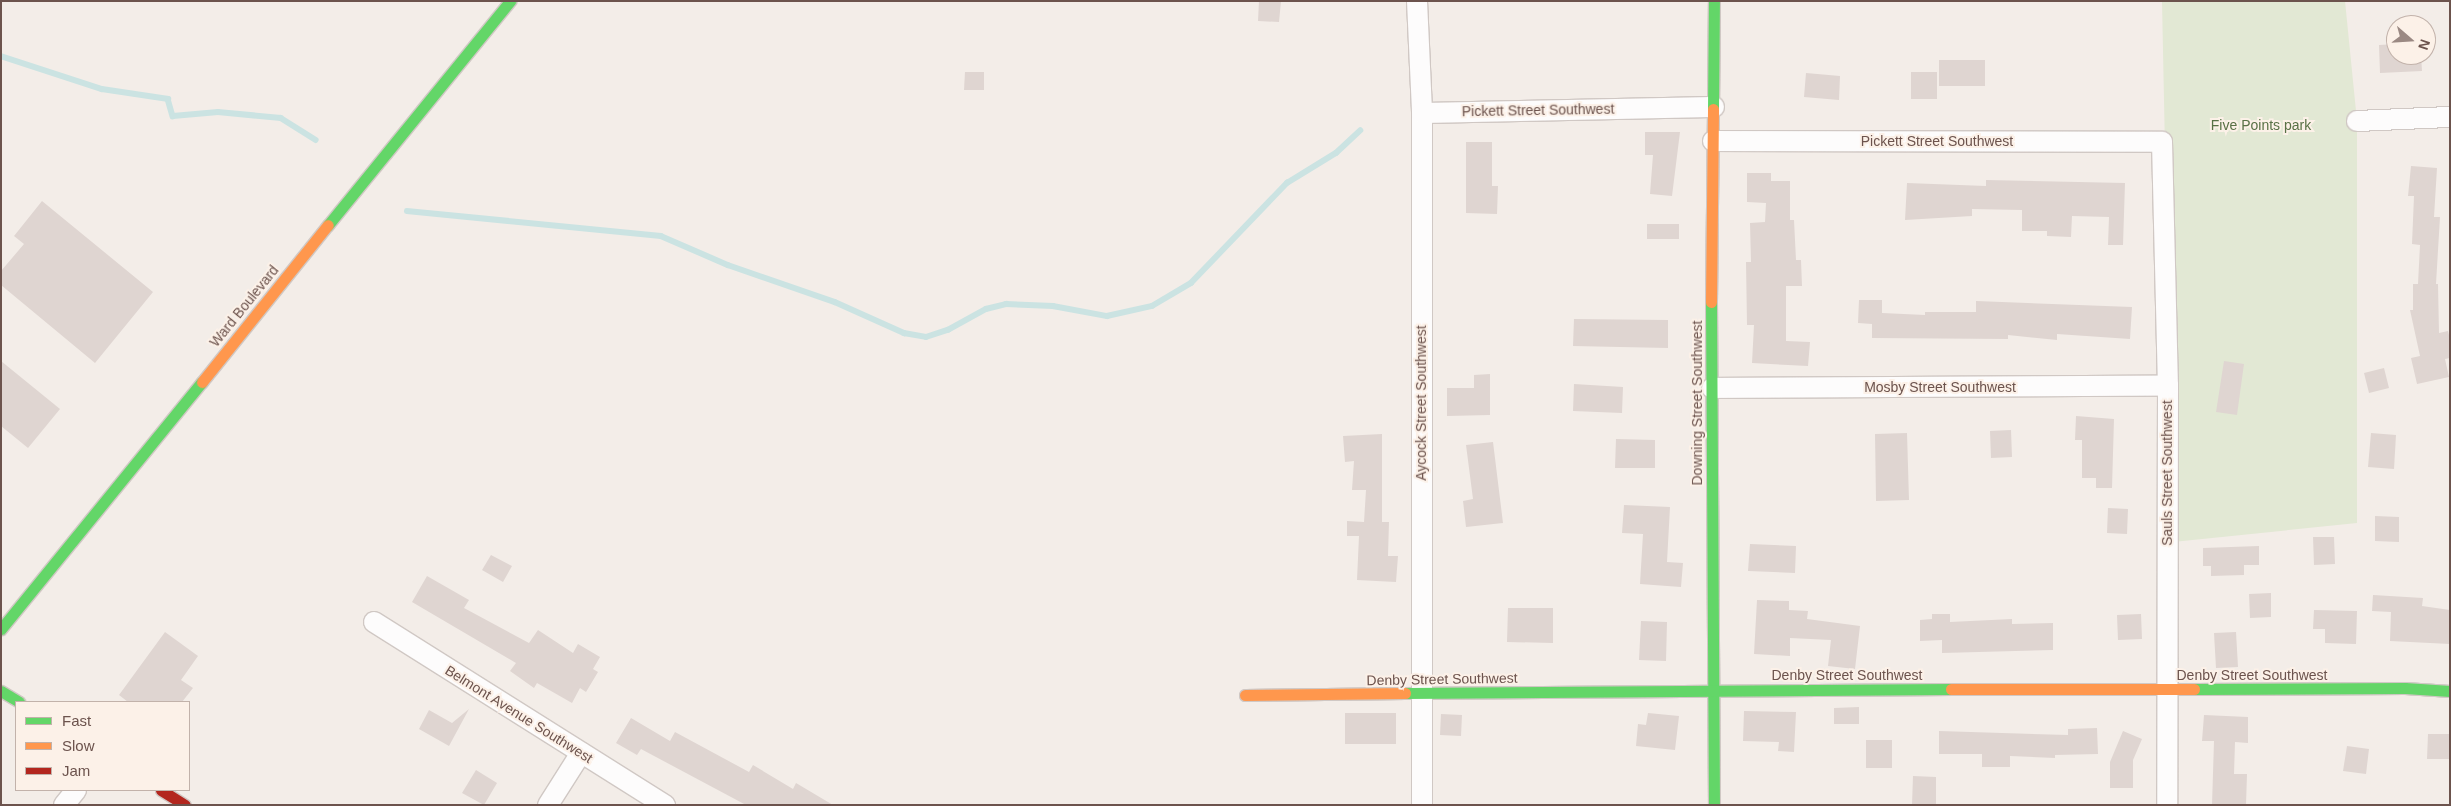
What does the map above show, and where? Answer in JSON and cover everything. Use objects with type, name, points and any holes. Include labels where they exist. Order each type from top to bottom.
[{"type":"street","name":"Ward Boulevard","points":[[1,629],[510,1]]},
{"type":"street","name":"Aycock Street Southwest","points":[[1417,1],[1422,113],[1422,805]]},
{"type":"street","name":"Downing Street Southwest","points":[[1714,1],[1712,388],[1714,805]]},
{"type":"street","name":"Pickett Street Southwest","points":[[1422,113],[1714,107]]},
{"type":"street","points":[[2358,121],[2450,117]]},
{"type":"street","name":"Pickett Street Southwest","points":[[1713,141],[2162,142]]},
{"type":"street","name":"Sauls Street Southwest","points":[[2162,142],[2168,386],[2167,805]]},
{"type":"street","name":"Mosby Street Southwest","points":[[1712,388],[2168,386]]},
{"type":"street","name":"Belmont Avenue Southwest","points":[[374,622],[665,805]]},
{"type":"street","name":"Denby Street Southwest","points":[[1245,695],[1713,690],[2450,691]]},
{"type":"street","points":[[1,691],[17,701]]},
{"type":"street","points":[[548,805],[581,753]]},
{"type":"street","points":[[64,805],[75,791]]},
{"type":"street","points":[[162,791],[185,805]]},
{"type":"green space","name":"Five Points park","points":[[2345,1],[2357,121],[2357,523],[2173,542],[2162,2]]},
{"type":"building","points":[[1259,1],[1281,1],[1279,22],[1258,21]]},
{"type":"building","points":[[2379,45],[2386,45],[2386,65],[2422,65],[2422,71],[2380,73]]},
{"type":"building","points":[[1939,60],[1985,60],[1985,86],[1939,86]]},
{"type":"building","points":[[965,72],[984,72],[984,90],[964,90]]},
{"type":"building","points":[[1911,72],[1937,72],[1937,99],[1911,99]]},
{"type":"building","points":[[1806,73],[1840,76],[1839,100],[1804,97]]},
{"type":"building","points":[[1645,132],[1680,132],[1672,196],[1650,194],[1653,155],[1645,155]]},
{"type":"building","points":[[1466,142],[1492,142],[1492,186],[1498,186],[1497,214],[1466,213]]},
{"type":"building","points":[[2411,166],[2437,168],[2434,217],[2440,217],[2436,284],[2438,284],[2439,333],[2448,331],[2450,339],[2450,358],[2445,359],[2449,377],[2417,384],[2411,358],[2420,356],[2410,310],[2413,310],[2413,284],[2418,284],[2420,245],[2412,244],[2414,196],[2408,196]]},
{"type":"building","points":[[1747,173],[1771,173],[1771,181],[1790,181],[1790,220],[1794,220],[1796,260],[1801,260],[1802,286],[1786,286],[1786,341],[1810,342],[1808,366],[1752,363],[1754,325],[1747,325],[1746,262],[1751,262],[1750,223],[1765,222],[1766,203],[1747,202]]},
{"type":"building","points":[[1986,180],[2125,183],[2123,245],[2108,245],[2109,217],[2072,216],[2071,237],[2047,236],[2047,231],[2022,231],[2022,210],[1972,209],[1972,216],[1905,220],[1907,183],[1986,186]]},
{"type":"building","points":[[42,201],[153,292],[95,363],[1,285],[1,271],[24,244],[14,236]]},
{"type":"building","points":[[1647,224],[1679,224],[1679,239],[1647,239]]},
{"type":"building","points":[[1859,300],[1882,300],[1882,313],[1925,315],[1925,312],[1976,312],[1976,301],[2132,307],[2130,339],[2057,334],[2057,340],[2008,335],[2008,339],[1872,338],[1872,324],[1858,323]]},
{"type":"building","points":[[1574,319],[1668,320],[1668,348],[1573,346]]},
{"type":"building","points":[[1,361],[60,409],[28,448],[1,426]]},
{"type":"building","points":[[2224,361],[2244,364],[2237,415],[2216,412]]},
{"type":"building","points":[[2384,368],[2389,388],[2369,393],[2364,373]]},
{"type":"building","points":[[1490,374],[1490,415],[1447,416],[1447,388],[1474,388],[1474,375]]},
{"type":"building","points":[[1574,384],[1623,387],[1622,413],[1573,411]]},
{"type":"building","points":[[2076,416],[2114,419],[2112,488],[2096,488],[2096,478],[2082,478],[2082,440],[2075,440]]},
{"type":"building","points":[[2011,430],[2012,457],[1991,458],[1990,431]]},
{"type":"building","points":[[1907,433],[1909,500],[1876,501],[1875,434]]},
{"type":"building","points":[[2371,433],[2396,435],[2394,469],[2368,467]]},
{"type":"building","points":[[1382,434],[1382,522],[1389,522],[1388,556],[1398,556],[1396,582],[1357,580],[1359,536],[1347,536],[1347,521],[1364,522],[1366,490],[1352,490],[1354,461],[1345,462],[1343,436]]},
{"type":"building","points":[[1616,439],[1655,440],[1655,468],[1615,468]]},
{"type":"building","points":[[1493,442],[1503,523],[1466,527],[1463,501],[1473,499],[1466,445]]},
{"type":"building","points":[[1624,505],[1670,507],[1667,562],[1683,563],[1681,587],[1640,584],[1643,534],[1622,533]]},
{"type":"building","points":[[2108,508],[2128,509],[2127,534],[2107,533]]},
{"type":"building","points":[[2375,516],[2399,517],[2399,542],[2375,541]]},
{"type":"building","points":[[2313,537],[2334,537],[2335,564],[2314,565]]},
{"type":"building","points":[[1750,544],[1796,546],[1795,573],[1748,571]]},
{"type":"building","points":[[2259,546],[2259,565],[2244,565],[2244,575],[2211,576],[2211,566],[2203,566],[2203,548]]},
{"type":"building","points":[[491,555],[512,566],[503,582],[482,570]]},
{"type":"building","points":[[427,576],[469,600],[464,608],[529,643],[538,630],[573,653],[578,644],[600,657],[593,669],[598,672],[586,692],[580,688],[572,703],[537,683],[534,688],[510,671],[516,663],[412,602]]},
{"type":"building","points":[[2271,593],[2271,617],[2250,618],[2249,594]]},
{"type":"building","points":[[2373,595],[2423,598],[2422,606],[2450,610],[2450,644],[2390,641],[2391,612],[2372,611]]},
{"type":"building","points":[[1757,600],[1789,601],[1789,610],[1808,611],[1807,619],[1860,626],[1855,669],[1828,666],[1831,640],[1790,638],[1790,656],[1754,654]]},
{"type":"building","points":[[1508,608],[1553,608],[1553,643],[1507,642]]},
{"type":"building","points":[[2314,610],[2357,611],[2356,644],[2325,643],[2325,629],[2313,629]]},
{"type":"building","points":[[1932,614],[1950,614],[1950,622],[2012,619],[2012,624],[2053,623],[2053,650],[1942,653],[1942,640],[1920,641],[1920,620],[1932,619]]},
{"type":"building","points":[[2141,614],[2142,639],[2118,640],[2117,615]]},
{"type":"building","points":[[1641,621],[1667,622],[1666,661],[1639,660]]},
{"type":"building","points":[[165,632],[198,656],[181,680],[193,688],[183,701],[127,701],[119,695]]},
{"type":"building","points":[[2236,632],[2238,667],[2216,668],[2214,633]]},
{"type":"building","points":[[1859,707],[1859,724],[1834,724],[1834,708]]},
{"type":"building","points":[[469,709],[449,746],[419,729],[429,710],[452,723]]},
{"type":"building","points":[[1744,711],[1796,712],[1794,752],[1778,751],[1779,742],[1743,741]]},
{"type":"building","points":[[1345,713],[1396,713],[1396,744],[1345,744]]},
{"type":"building","points":[[1648,713],[1679,716],[1675,750],[1636,746],[1638,724],[1646,725]]},
{"type":"building","points":[[1441,714],[1462,715],[1461,736],[1440,735]]},
{"type":"building","points":[[2204,715],[2248,717],[2248,743],[2235,742],[2234,774],[2247,774],[2246,805],[2212,805],[2214,741],[2202,741]]},
{"type":"building","points":[[631,718],[670,741],[675,732],[749,772],[753,765],[793,789],[796,783],[833,805],[746,805],[641,749],[637,755],[616,743]]},
{"type":"building","points":[[2097,728],[2098,754],[2055,755],[2055,758],[2010,756],[2010,767],[1982,767],[1982,754],[1939,754],[1939,731],[2068,735],[2068,729]]},
{"type":"building","points":[[2123,731],[2142,739],[2133,760],[2133,788],[2110,788],[2110,762]]},
{"type":"building","points":[[2428,734],[2450,734],[2450,759],[2427,759]]},
{"type":"building","points":[[1866,740],[1892,740],[1892,768],[1866,768]]},
{"type":"building","points":[[2347,746],[2369,749],[2366,774],[2343,771]]},
{"type":"building","points":[[476,770],[497,783],[484,805],[462,793]]},
{"type":"building","points":[[1913,776],[1936,777],[1936,805],[1912,805]]},
{"type":"waterway","points":[[1,56],[102,89],[168,99],[173,116],[218,112],[281,118],[316,140]]},
{"type":"waterway","points":[[407,211],[661,236],[728,265],[835,302],[904,333],[926,337],[948,330],[986,309],[1006,304],[1053,306],[1107,316],[1152,306],[1191,283],[1287,183],[1336,153],[1360,131]]},
{"type":"traffic: fast","points":[[328,225],[510,1]]},
{"type":"traffic: fast","points":[[1713,109],[1714,1]]},
{"type":"traffic: fast","points":[[1711,302],[1714,805]]},
{"type":"traffic: fast","points":[[1,629],[202,382]]},
{"type":"traffic: fast","points":[[2194,689],[2405,688],[2450,691]]},
{"type":"traffic: fast","points":[[1405,693],[1951,689]]},
{"type":"traffic: fast","points":[[1,691],[17,701]]},
{"type":"traffic: slow","points":[[1711,302],[1713,109]]},
{"type":"traffic: slow","points":[[202,382],[328,225]]},
{"type":"traffic: slow","points":[[1951,689],[2194,689]]},
{"type":"traffic: slow","points":[[1245,695],[1405,693]]},
{"type":"traffic: jam","points":[[163,791],[185,805]]}]
